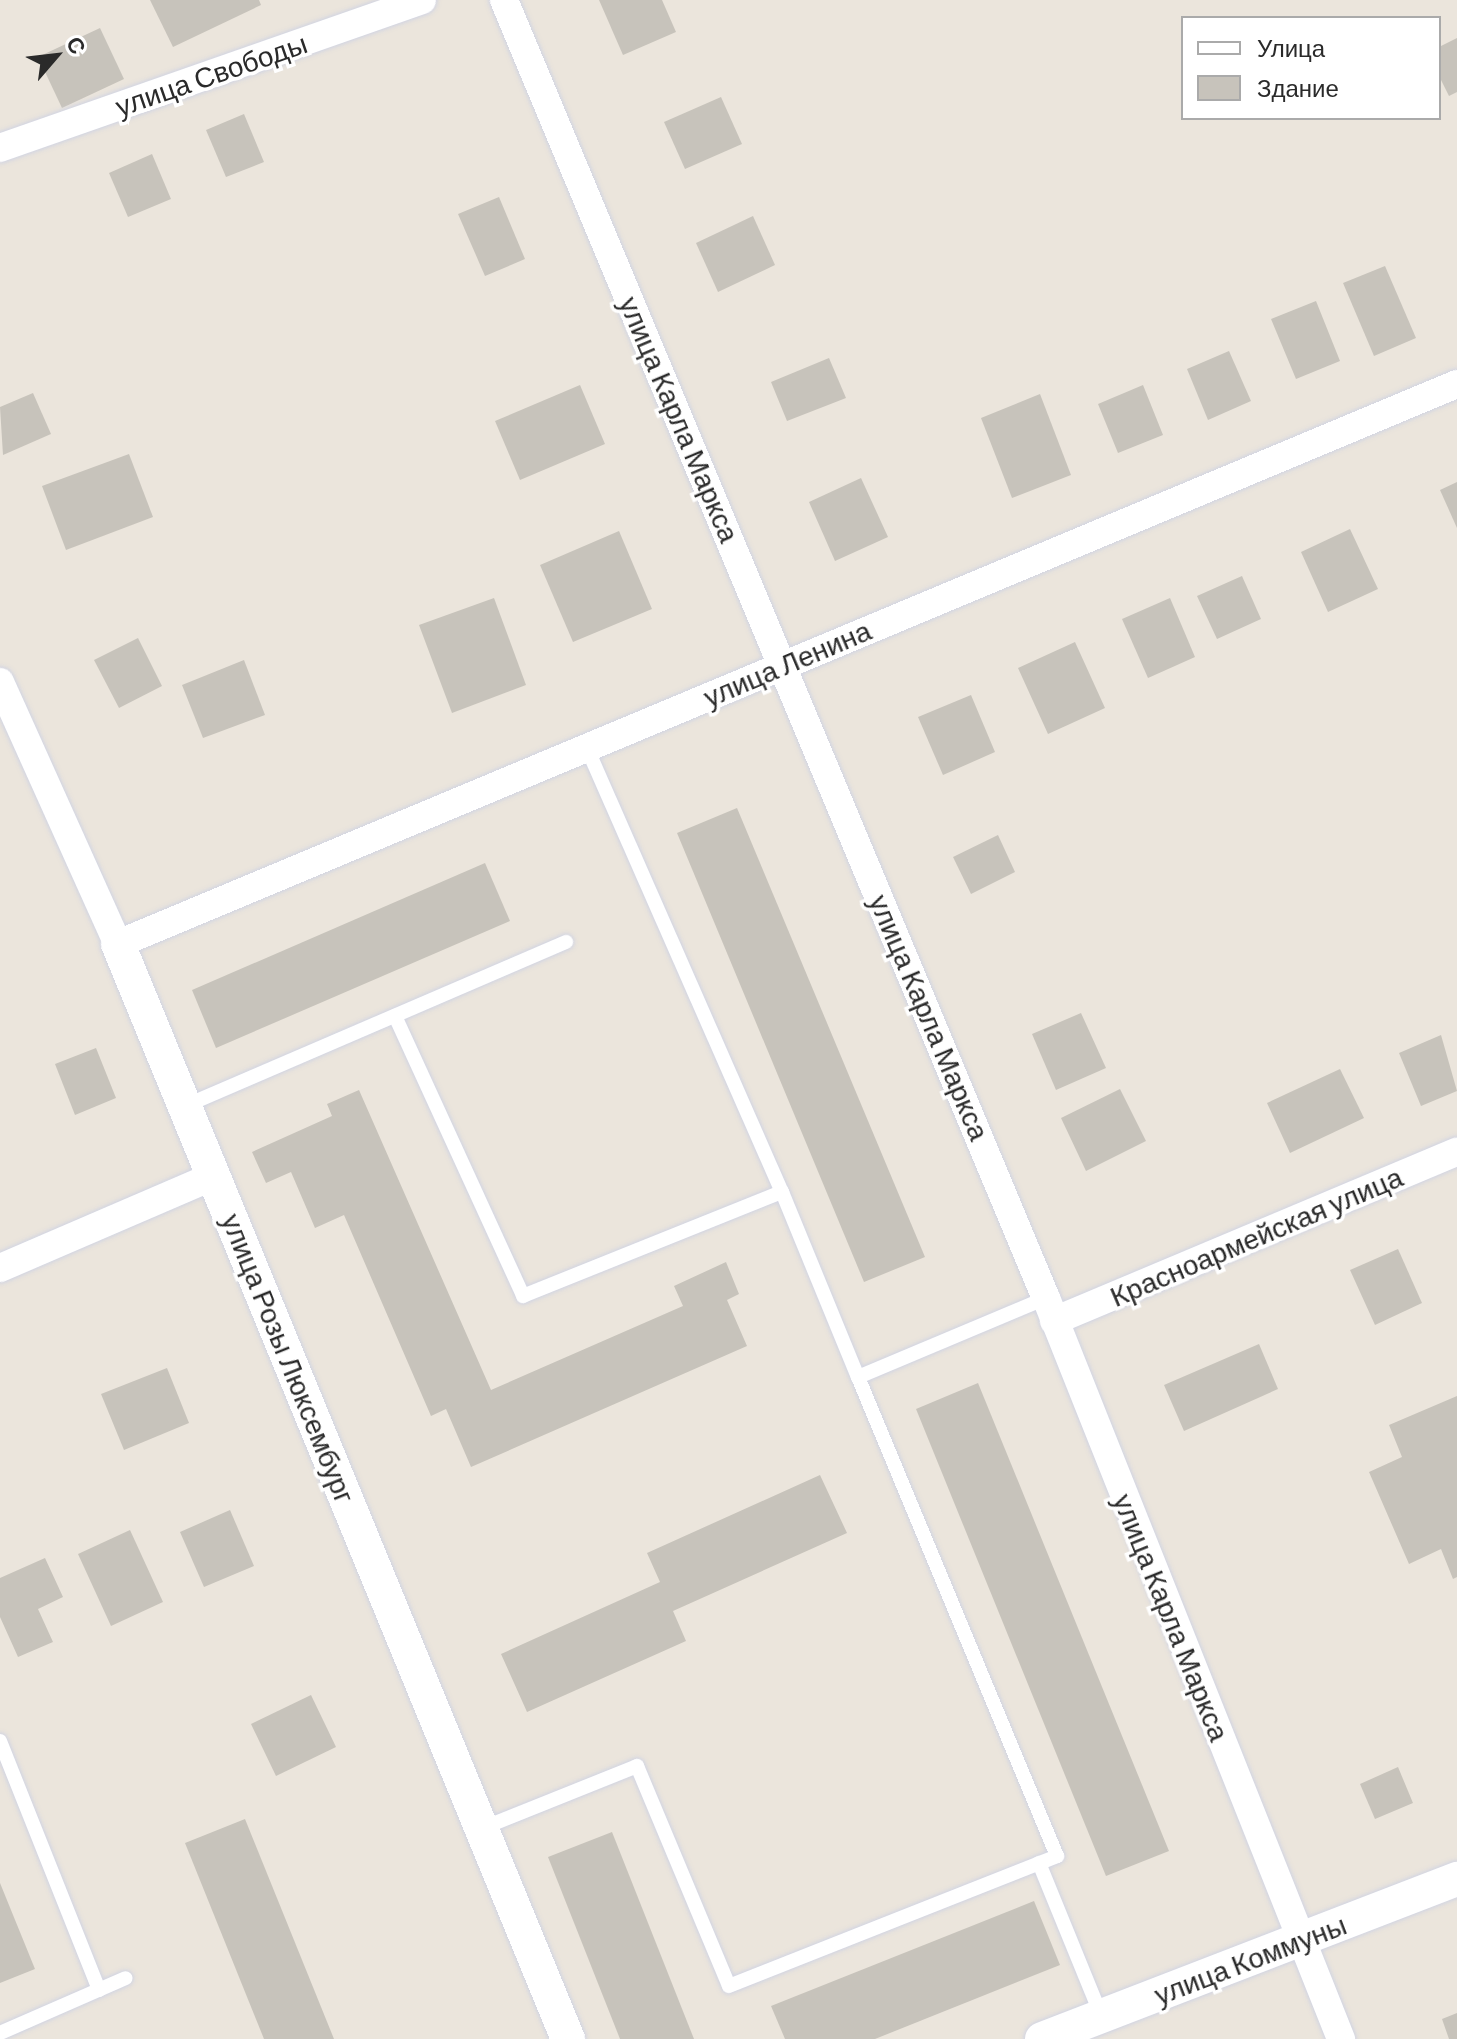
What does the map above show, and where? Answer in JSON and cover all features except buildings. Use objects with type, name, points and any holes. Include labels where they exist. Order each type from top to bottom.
[{"type":"street","name":"улица Свободы","points":[[0,148],[422,0]]},
{"type":"street","name":"улица Карла Маркса","points":[[504,0],[1050,1309],[1341,2039]]},
{"type":"street","name":"улица Ленина","points":[[118,944],[1457,384]]},
{"type":"street","name":"улица Розы Люксембург","points":[[0,682],[118,944],[568,2039]]},
{"type":"street","name":"Красноармейская улица","points":[[1050,1309],[1457,1152]]},
{"type":"street","points":[[0,1268],[214,1176]]},
{"type":"street","name":"улица Коммуны","points":[[1042,2039],[1457,1879]]},
{"type":"lane","points":[[483,1828],[637,1766],[729,1986],[1057,1856],[782,1192],[587,748]]},
{"type":"lane","points":[[185,1106],[566,942]]},
{"type":"lane","points":[[395,1016],[523,1296],[782,1192]]},
{"type":"lane","points":[[858,1377],[1050,1309]]},
{"type":"lane","points":[[0,1741],[99,1990]]},
{"type":"lane","points":[[1039,1863],[1101,2015]]},
{"type":"lane","points":[[0,2033],[126,1978]]}]
